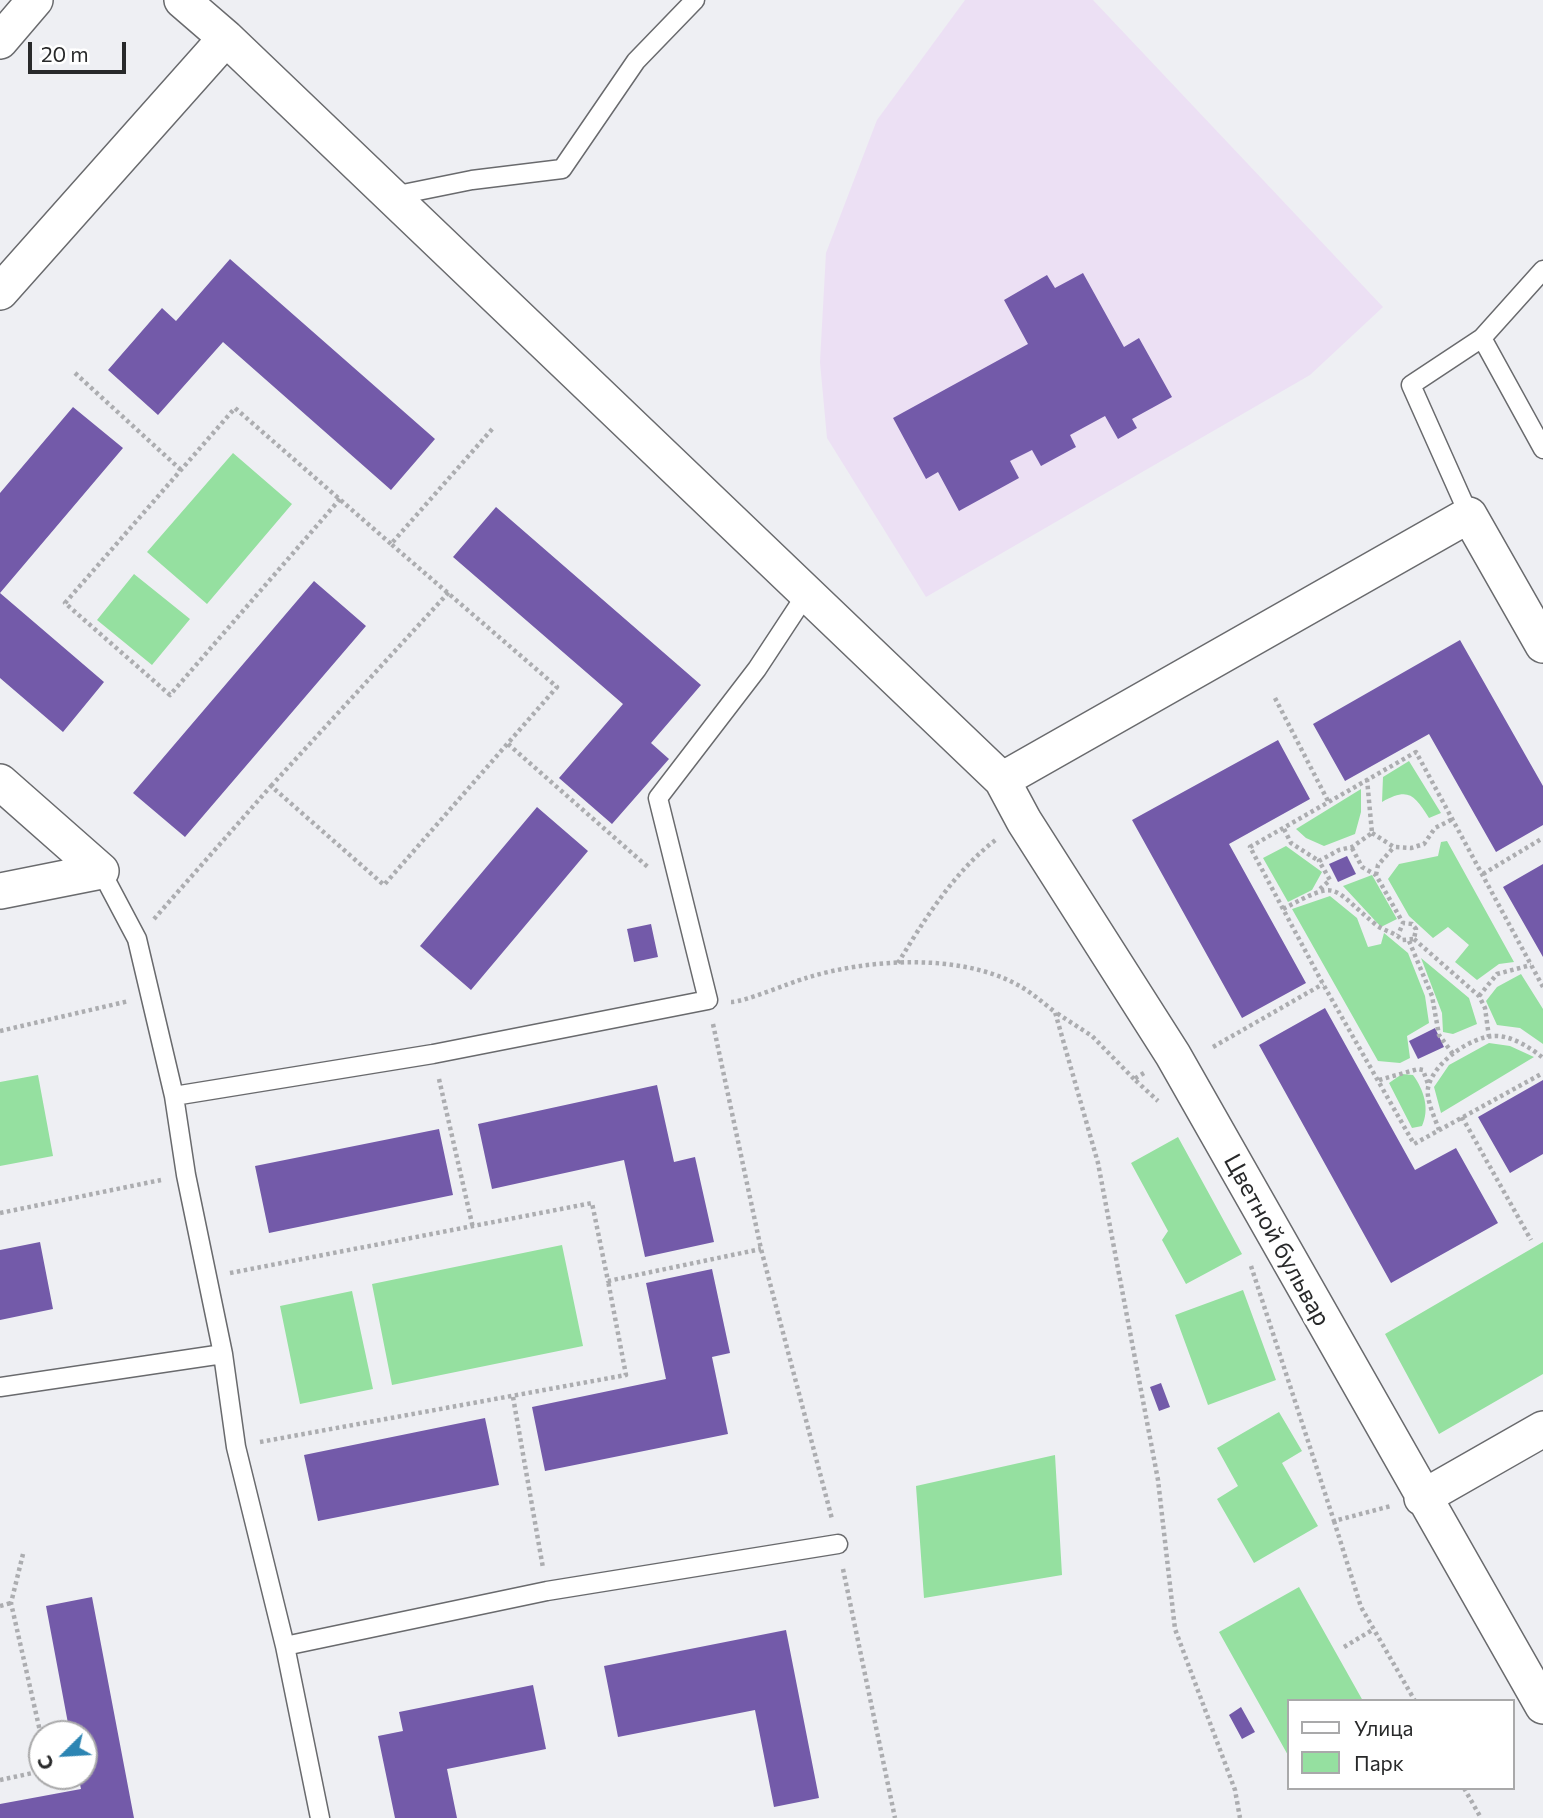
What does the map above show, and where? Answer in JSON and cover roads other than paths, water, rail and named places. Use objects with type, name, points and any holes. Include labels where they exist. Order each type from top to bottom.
[{"type":"street","points":[[0,41],[35,0]]},
{"type":"street","name":"Цветной бульвар","points":[[182,0],[226,38],[388,197],[1002,780],[1024,821],[1173,1055],[1543,1706]]},
{"type":"street","points":[[0,292],[226,38]]},
{"type":"street","points":[[1002,780],[1469,515],[1543,645]]},
{"type":"street","points":[[0,782],[100,871]]},
{"type":"street","points":[[0,891],[100,871]]},
{"type":"street","points":[[1422,1497],[1543,1429]]},
{"type":"lane","points":[[388,197],[472,180],[562,169],[636,61],[685,4]]},
{"type":"lane","points":[[1469,515],[1411,385],[1482,338],[1543,270]]},
{"type":"lane","points":[[1482,338],[1543,449]]},
{"type":"lane","points":[[174,1096],[433,1054],[708,1000],[658,798],[757,669],[807,593]]},
{"type":"lane","points":[[100,871],[137,939],[148,996],[174,1096],[186,1175],[223,1354],[236,1447],[285,1646],[320,1818]]},
{"type":"lane","points":[[0,1387],[223,1354]]},
{"type":"lane","points":[[285,1646],[547,1591],[838,1544]]}]
